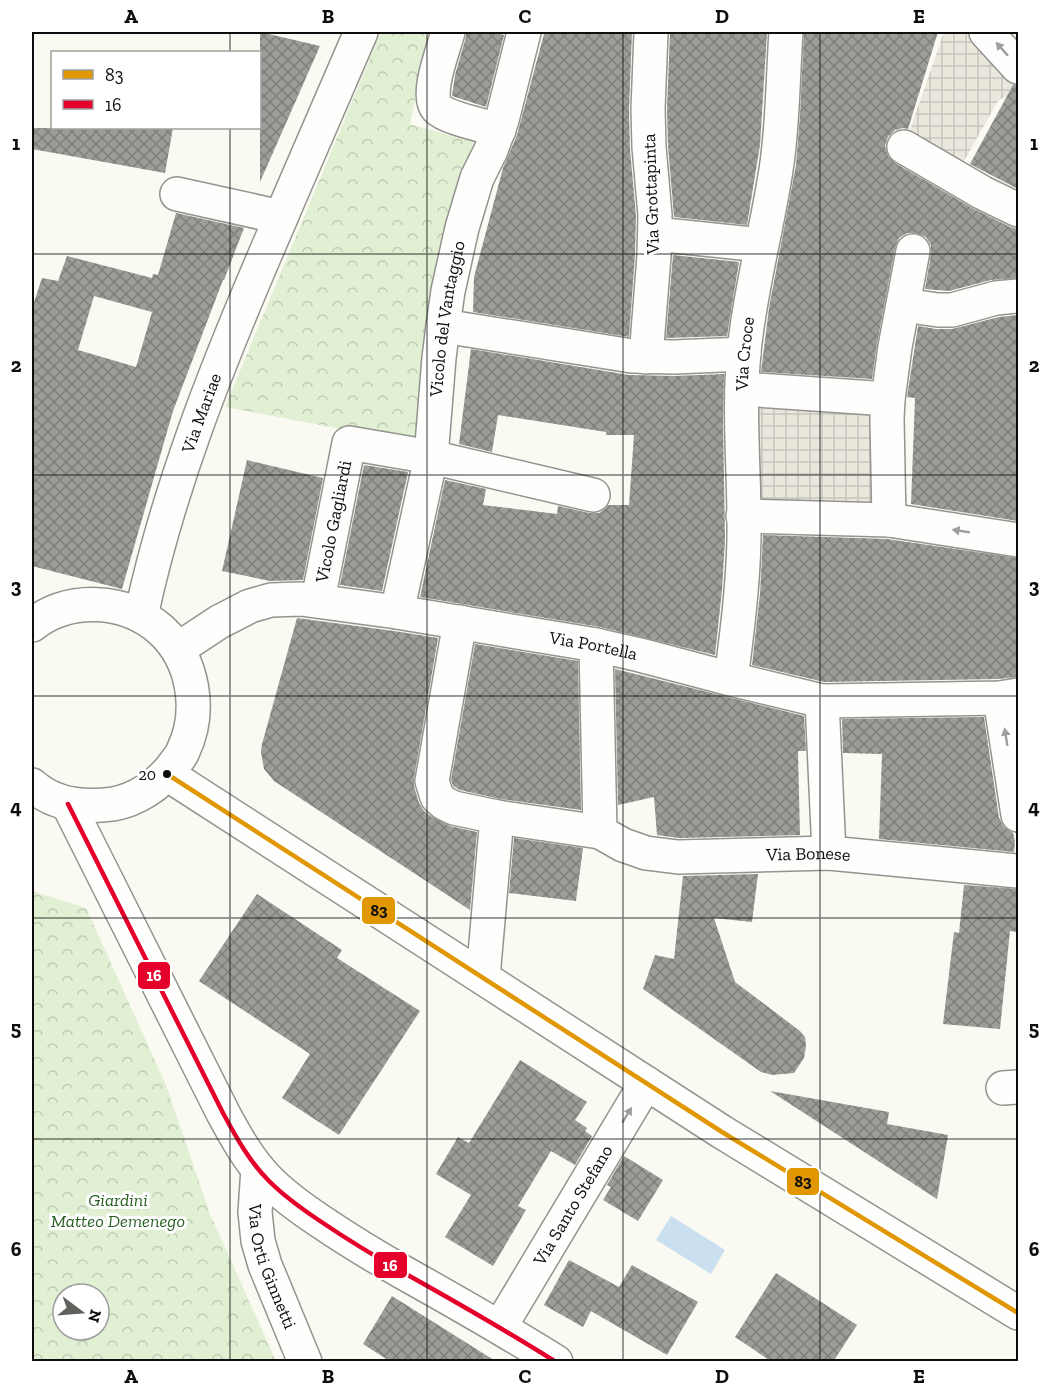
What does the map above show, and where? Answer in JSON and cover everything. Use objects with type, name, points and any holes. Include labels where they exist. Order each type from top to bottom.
[{"type":"street","name":"Via Mariae","points":[[141,616],[165,520],[199,417],[227,344],[361,32]]},
{"type":"street","points":[[448,32],[433,84],[434,103],[437,108],[449,115],[499,130]]},
{"type":"street","name":"Vicolo del Vantaggio","points":[[397,612],[431,457],[439,358],[448,291],[466,209],[499,130],[524,32]]},
{"type":"street","name":"Via Grottapinta","points":[[646,357],[655,234],[649,118],[651,32]]},
{"type":"street","name":"Via Croce","points":[[731,679],[738,628],[744,536],[742,389],[744,354],[748,316],[777,164],[786,32]]},
{"type":"street","points":[[986,32],[1018,67]]},
{"type":"street","points":[[904,147],[983,193],[1018,210]]},
{"type":"street","points":[[177,194],[281,217]]},
{"type":"street","points":[[655,234],[761,244]]},
{"type":"street","points":[[889,520],[888,399],[913,251]]},
{"type":"street","points":[[903,305],[952,310],[996,298],[1018,296]]},
{"type":"street","points":[[443,326],[646,357],[744,354]]},
{"type":"street","points":[[742,389],[888,399]]},
{"type":"street","name":"Vicolo Gagliardi","points":[[318,600],[349,443],[431,457]]},
{"type":"street","points":[[431,457],[592,495]]},
{"type":"street","points":[[743,516],[889,520],[1018,540]]},
{"type":"street","name":"Via Portella","points":[[178,649],[228,616],[250,606],[283,599],[318,600],[596,645],[822,701],[1009,696]]},
{"type":"street","points":[[32,625],[42,617],[66,607],[92,603],[117,606],[141,616],[161,630],[178,649],[189,674],[194,700],[192,727],[183,752],[167,774],[146,791],[122,803],[95,807],[68,804],[39,792],[32,785]]},
{"type":"street","name":"Via Bonese","points":[[459,622],[432,781],[437,797],[444,803],[462,810],[497,817],[600,832],[623,845],[658,856],[829,853],[1018,871]]},
{"type":"street","points":[[596,645],[600,832]]},
{"type":"street","points":[[1009,696],[1018,815]]},
{"type":"street","points":[[822,701],[829,853]]},
{"type":"street","points":[[167,774],[722,1132],[1018,1313]]},
{"type":"street","points":[[68,804],[223,1113],[238,1141],[258,1169],[293,1202],[336,1231],[556,1362]]},
{"type":"street","points":[[483,977],[497,817]]},
{"type":"street","name":"Via Santo Stefano","points":[[500,1328],[646,1083]]},
{"type":"street","name":"Via Orti Ginnetti","points":[[258,1169],[255,1212],[258,1241],[265,1265],[305,1362]]},
{"type":"green space","points":[[381,32],[410,32],[428,35],[410,124],[480,144],[421,444],[225,407]]},
{"type":"green space","name":"Giardini Matteo Demenego","points":[[32,891],[86,908],[166,1085],[210,1214],[276,1361],[32,1361]]},
{"type":"shaded area","points":[[944,32],[986,32],[1018,67],[1018,89],[998,101],[955,177],[904,147]]},
{"type":"shaded area","points":[[742,389],[888,399],[889,520],[743,516]]},
{"type":"water","points":[[671,1216],[725,1250],[711,1274],[656,1240]]},
{"type":"building","points":[[260,32],[320,46],[260,182],[261,51]]},
{"type":"building","points":[[466,32],[491,32],[504,35],[486,107],[452,96]]},
{"type":"building","points":[[632,32],[629,110],[636,216],[629,337],[473,312],[474,277],[503,168],[517,135],[544,34]]},
{"type":"building","points":[[670,32],[767,32],[760,145],[747,225],[674,217],[667,109]]},
{"type":"building","points":[[804,32],[938,32],[908,129],[895,130],[888,137],[885,146],[888,156],[895,163],[974,209],[1018,229],[1018,278],[991,280],[949,291],[925,289],[931,254],[931,245],[926,237],[916,233],[907,233],[899,238],[895,248],[872,379],[761,372],[769,308],[796,165]]},
{"type":"building","points":[[1013,85],[1018,85],[1018,189],[970,164]]},
{"type":"building","points":[[32,128],[173,129],[165,173],[32,149]]},
{"type":"building","points":[[176,213],[244,228],[173,411],[122,589],[32,566],[32,308],[42,278],[58,281],[67,256],[152,278],[153,274],[158,275]],"holes":[[[94,296],[152,312],[136,367],[78,350]]]},
{"type":"building","points":[[673,255],[739,262],[727,336],[666,338]]},
{"type":"building","points":[[1018,315],[1018,521],[911,504],[915,398],[907,397],[918,326],[952,329],[999,317]]},
{"type":"building","points":[[471,349],[629,375],[724,374],[725,539],[715,655],[600,627],[420,597],[445,480],[486,489],[483,505],[557,514],[558,506],[599,513],[608,505],[629,505],[634,435],[606,435],[606,432],[498,415],[492,452],[459,444]]},
{"type":"building","points":[[247,460],[323,478],[303,580],[270,581],[222,571]]},
{"type":"building","points":[[364,465],[408,472],[382,591],[340,585]]},
{"type":"building","points":[[763,535],[887,539],[1018,558],[1018,677],[824,682],[752,665],[760,594]]},
{"type":"building","points":[[297,618],[438,638],[414,786],[419,803],[432,817],[450,826],[477,832],[470,910],[274,781],[264,769],[262,744]]},
{"type":"building","points":[[475,644],[578,661],[581,810],[500,799],[460,790],[453,786],[451,780]]},
{"type":"building","points":[[615,669],[804,716],[806,751],[798,751],[800,835],[679,838],[657,835],[654,797],[618,805]]},
{"type":"building","points":[[984,717],[999,818],[1004,827],[1013,833],[1014,852],[879,839],[882,754],[843,753],[842,719]]},
{"type":"building","points":[[514,838],[583,848],[576,901],[509,893]]},
{"type":"building","points":[[758,874],[752,922],[714,918],[735,982],[805,1037],[804,1058],[794,1073],[772,1075],[761,1072],[643,989],[655,955],[674,959],[683,876]]},
{"type":"building","points":[[964,885],[1018,889],[1018,932],[1010,931],[1000,1029],[943,1024],[954,932],[959,933]]},
{"type":"building","points":[[257,894],[342,950],[337,958],[420,1011],[339,1135],[282,1098],[310,1054],[199,981]]},
{"type":"building","points":[[520,1060],[587,1102],[575,1120],[587,1128],[585,1131],[592,1136],[575,1165],[551,1151],[518,1206],[526,1210],[493,1266],[445,1237],[471,1195],[436,1174],[458,1137],[469,1143]]},
{"type":"building","points":[[770,1091],[889,1112],[887,1124],[948,1135],[937,1199]]},
{"type":"building","points":[[624,1156],[663,1180],[638,1221],[603,1200],[611,1187],[607,1185]]},
{"type":"building","points":[[569,1260],[619,1287],[632,1265],[698,1302],[667,1355],[591,1311],[583,1327],[544,1305]]},
{"type":"building","points":[[776,1273],[857,1325],[833,1362],[772,1362],[735,1337]]},
{"type":"building","points":[[392,1296],[497,1362],[391,1362],[363,1344]]},
{"type":"transit line","name":"83","points":[[167,774],[722,1132],[1018,1313]]},
{"type":"transit line","name":"16","points":[[68,804],[223,1113],[255,1165],[275,1187],[293,1202],[341,1235],[556,1362]]},
{"type":"place","name":"20","points":[[167,774]]}]
